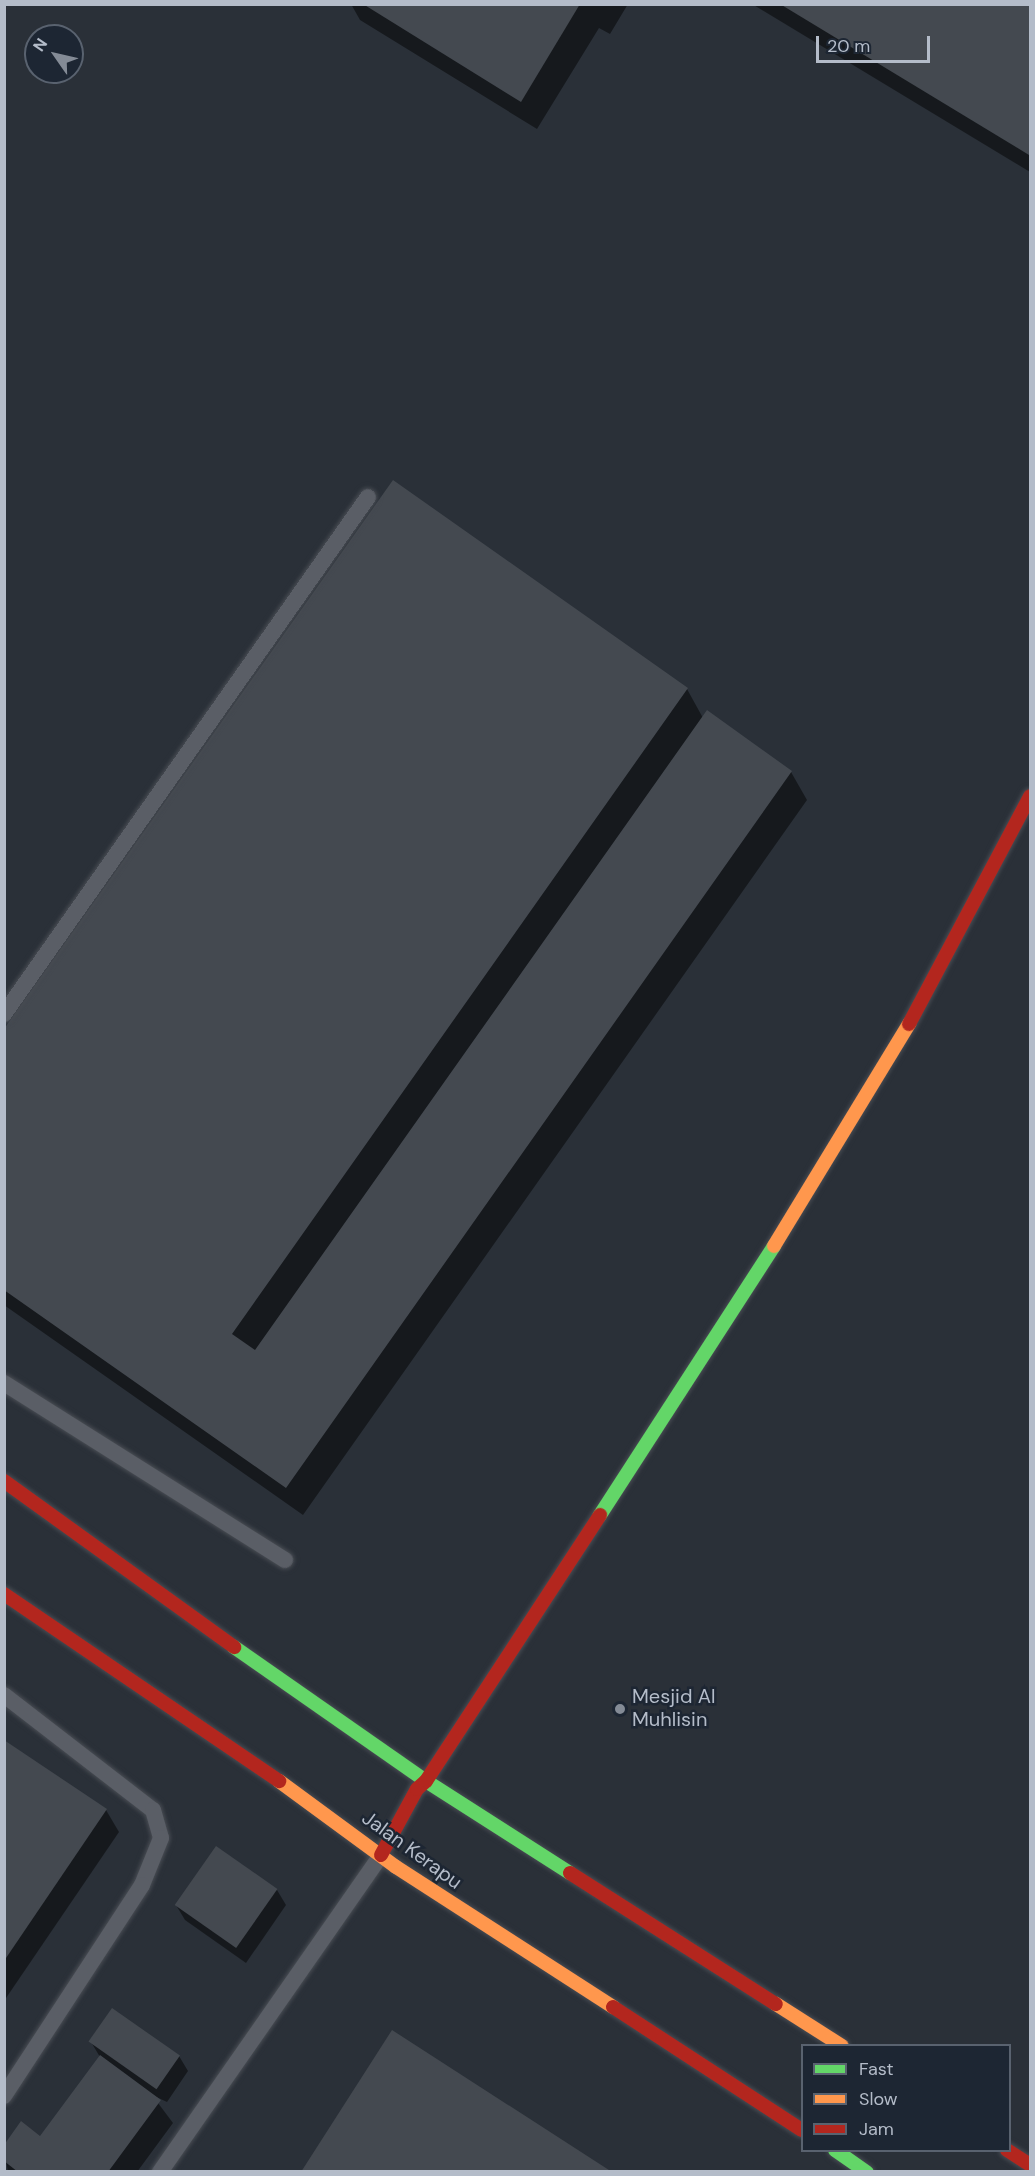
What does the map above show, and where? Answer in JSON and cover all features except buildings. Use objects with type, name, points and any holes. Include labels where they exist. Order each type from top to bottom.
[{"type":"street","points":[[381,1855],[417,1790],[426,1781],[721,1331],[886,1068],[1030,796]]},
{"type":"street","points":[[4,1481],[265,1670],[426,1781],[839,2044]]},
{"type":"street","name":"Jalan Kerapu","points":[[4,1594],[346,1827],[381,1855],[801,2129]]},
{"type":"street","points":[[837,2152],[867,2172]]},
{"type":"street","points":[[1009,2152],[1030,2165]]},
{"type":"lane","points":[[4,1014],[368,497]]},
{"type":"lane","points":[[4,1383],[285,1560]]},
{"type":"lane","points":[[4,1695],[153,1810],[160,1838],[142,1885],[4,2097]]},
{"type":"lane","points":[[160,2172],[381,1855]]},
{"type":"traffic: fast","points":[[600,1515],[774,1246]]},
{"type":"traffic: fast","points":[[234,1647],[426,1781],[570,1873]]},
{"type":"traffic: fast","points":[[838,2152],[867,2172]]},
{"type":"traffic: slow","points":[[774,1246],[909,1024]]},
{"type":"traffic: slow","points":[[279,1781],[396,1867],[613,2007]]},
{"type":"traffic: slow","points":[[776,2004],[839,2044]]},
{"type":"traffic: jam","points":[[909,1024],[1030,796]]},
{"type":"traffic: jam","points":[[4,1481],[234,1647]]},
{"type":"traffic: jam","points":[[381,1855],[417,1789],[426,1781],[600,1515]]},
{"type":"traffic: jam","points":[[4,1594],[279,1781]]},
{"type":"traffic: jam","points":[[570,1873],[776,2004]]},
{"type":"traffic: jam","points":[[613,2007],[801,2129]]},
{"type":"traffic: jam","points":[[1010,2152],[1030,2165]]},
{"type":"place","name":"Mesjid Al Muhlisin","points":[[620,1709]]}]
